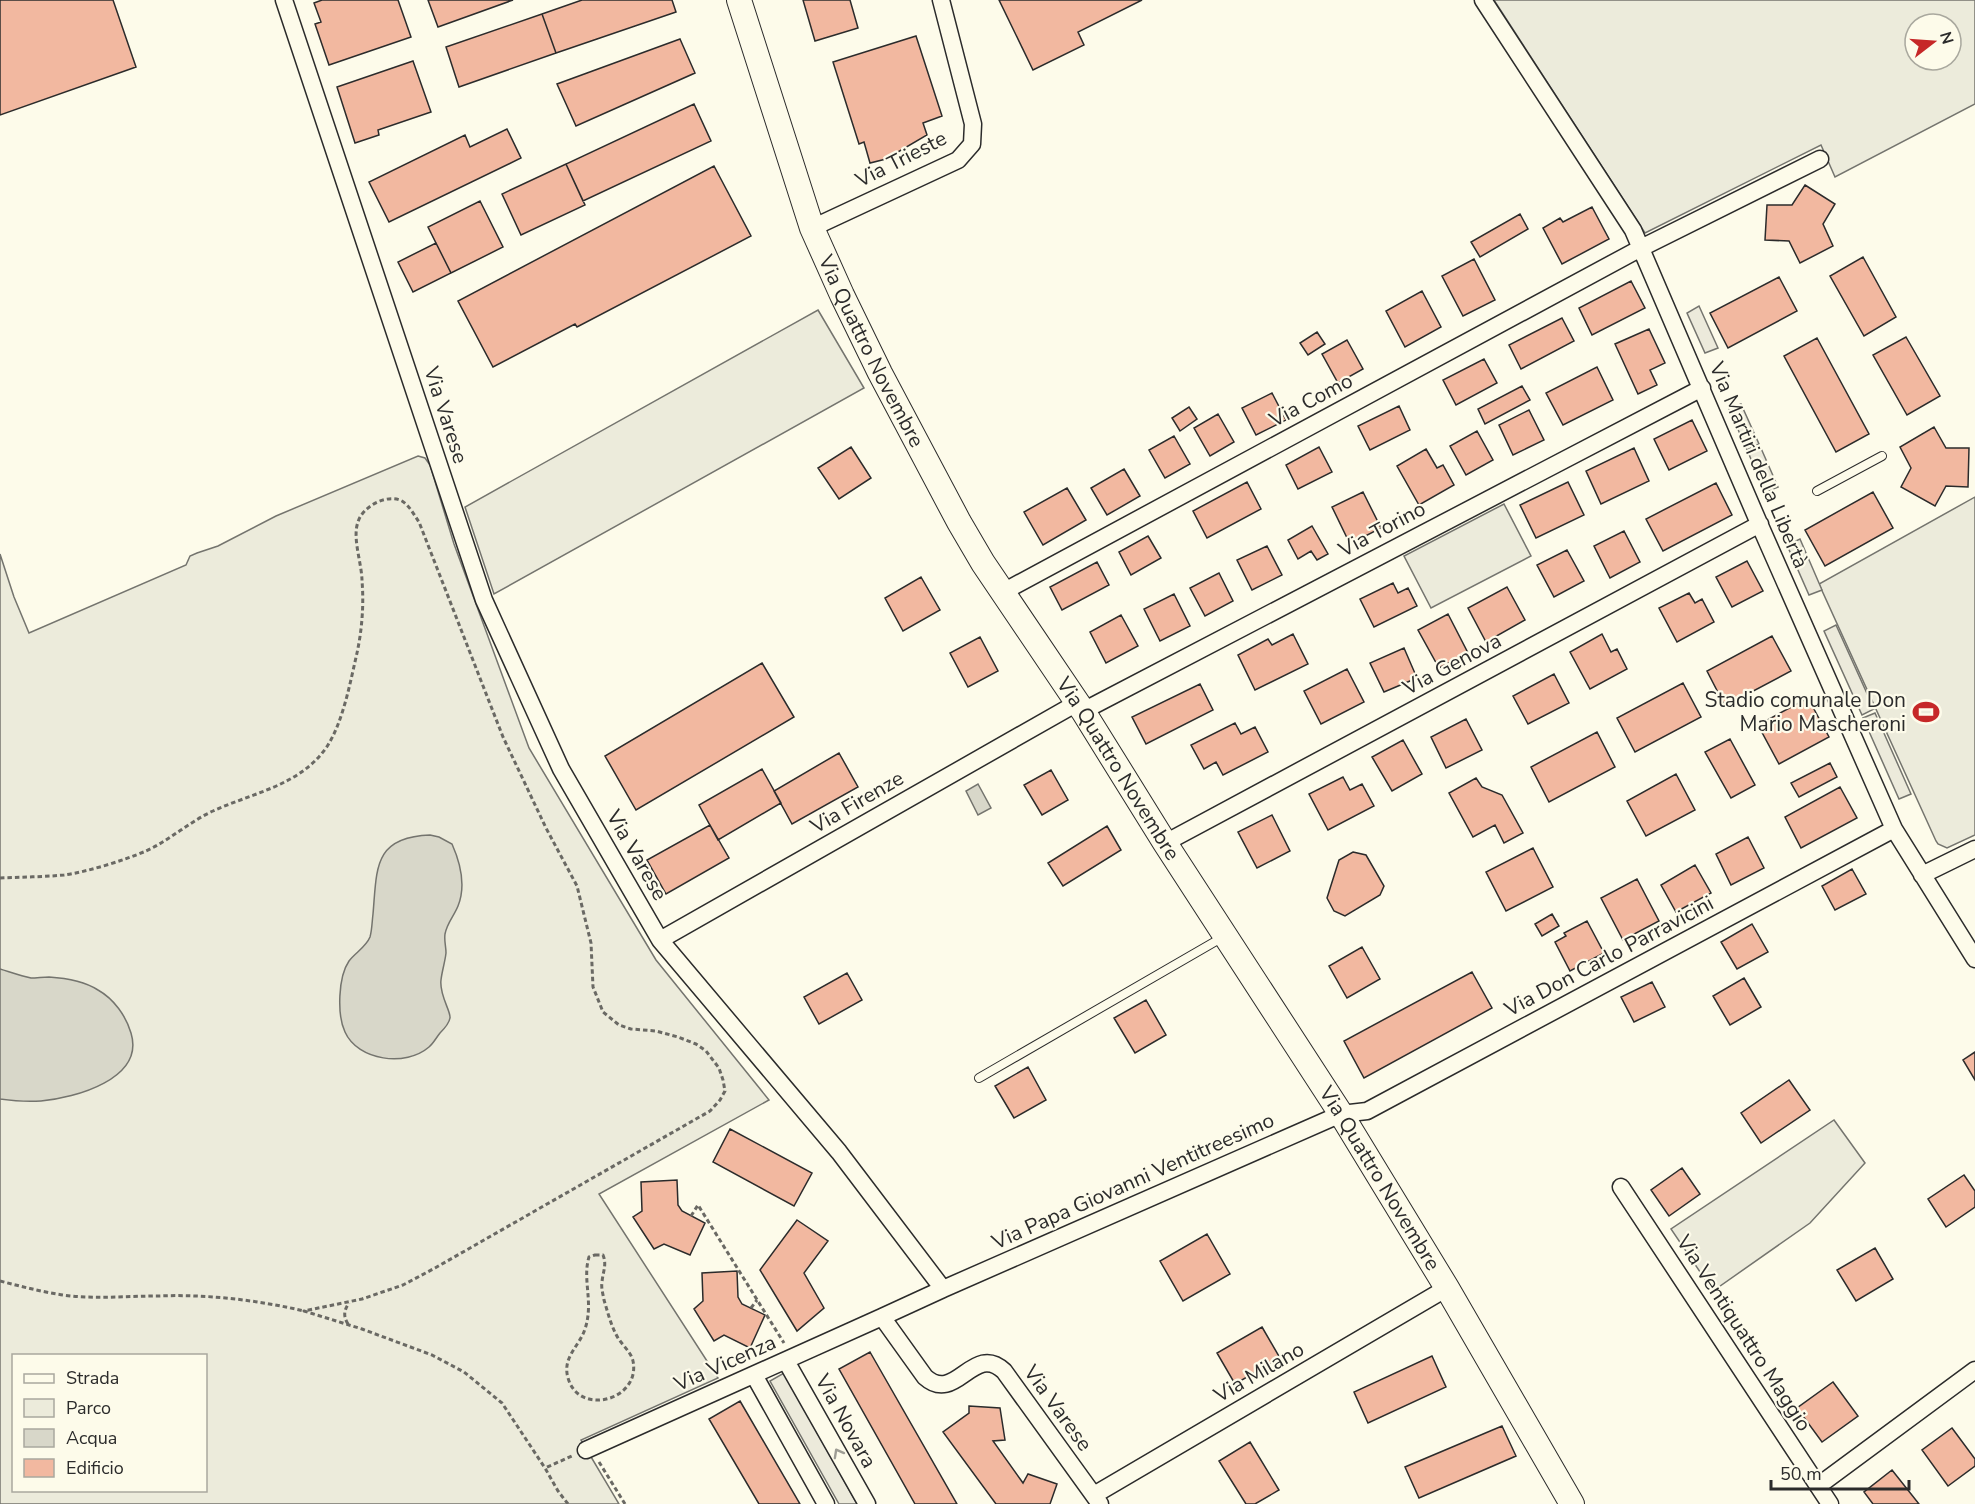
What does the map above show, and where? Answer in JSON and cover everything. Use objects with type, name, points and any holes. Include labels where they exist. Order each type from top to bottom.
[{"type":"street","name":"Via Varese","points":[[284,0],[484,600],[561,769],[660,940],[839,1152],[944,1289]]},
{"type":"street","name":"Via Quattro Novembre","points":[[740,0],[812,228],[851,314],[959,522],[1341,1114],[1572,1504]]},
{"type":"street","name":"Via Trieste","points":[[812,228],[958,160],[972,144],[973,124],[941,0]]},
{"type":"street","name":"Via Martiri della Libertà","points":[[1483,0],[1633,230],[1894,829],[1975,959]]},
{"type":"street","name":"Via Como","points":[[1003,592],[1641,248],[1820,159]]},
{"type":"street","name":"Via Torino","points":[[1080,707],[1702,388]]},
{"type":"street","name":"Via Genova","points":[[1165,843],[1760,524]]},
{"type":"street","name":"Via Firenze","points":[[660,940],[1080,707]]},
{"type":"street","name":"Via Don Carlo Parravicini","points":[[1341,1114],[1367,1111],[1894,829]]},
{"type":"street","points":[[1922,875],[1975,849]]},
{"type":"street","name":"Via Papa Giovanni Ventitreesimo","points":[[944,1289],[1341,1114]]},
{"type":"street","name":"Via Ventiquattro Maggio","points":[[1621,1187],[1830,1504]]},
{"type":"street","name":"Via Milano","points":[[1097,1500],[1446,1288]]},
{"type":"street","points":[[882,1317],[944,1289]]},
{"type":"street","name":"Via Varese","points":[[882,1317],[931,1382],[939,1385],[947,1384],[982,1363],[990,1362],[998,1365],[1097,1500]]},
{"type":"street","name":"Via Vicenza","points":[[588,1449],[882,1317]]},
{"type":"street","name":"Via Novara","points":[[790,1359],[867,1504]]},
{"type":"street","points":[[1818,1486],[1975,1370]]},
{"type":"street","points":[[754,1375],[826,1504]]},
{"type":"lane","points":[[1816,491],[1882,456]]},
{"type":"lane","points":[[980,1078],[1225,936]]},
{"type":"path","points":[[0,878],[65,875],[124,860],[148,850],[212,812],[290,780],[312,762],[326,747],[339,719],[348,692],[357,649],[363,581],[356,537],[358,522],[373,505],[391,498],[402,501],[411,510],[419,522],[503,737],[546,828],[577,886],[591,943],[593,987],[603,1012],[619,1025],[667,1034],[696,1044],[712,1057],[719,1068],[724,1091],[720,1101],[710,1111],[403,1285],[350,1301],[304,1311]]},
{"type":"path","points":[[691,1215],[698,1205],[757,1299],[790,1359]]},
{"type":"path","points":[[595,1255],[603,1255],[606,1263],[602,1283],[603,1293],[614,1330],[633,1361],[628,1385],[620,1394],[609,1400],[595,1401],[575,1391],[568,1380],[567,1366],[569,1355],[586,1327],[590,1302],[587,1264],[589,1257],[595,1255]]},
{"type":"path","points":[[0,1281],[40,1291],[83,1297],[160,1295],[271,1303],[348,1324],[432,1355],[464,1372],[502,1403],[568,1504]]},
{"type":"path","points":[[751,1308],[757,1299]]},
{"type":"path","points":[[348,1324],[344,1313],[350,1301]]},
{"type":"path","points":[[545,1468],[588,1449],[625,1504]]},
{"type":"green space","points":[[1494,0],[1975,0],[1975,104],[1835,177],[1821,145],[1645,233]]},
{"type":"green space","points":[[818,310],[864,388],[494,594],[465,507]]},
{"type":"green space","points":[[418,456],[425,458],[430,465],[454,544],[529,748],[656,960],[769,1100],[599,1194],[718,1378],[581,1440],[619,1504],[0,1504],[0,554],[29,633],[186,565],[190,556],[218,546],[276,516]]},
{"type":"green space","name":"Stadio comunale Don Mario Mascheroni","points":[[1975,497],[1975,835],[1947,848],[1936,841],[1819,584]]},
{"type":"green space","points":[[1504,504],[1531,556],[1431,608],[1404,556]]},
{"type":"green space","points":[[1834,1120],[1865,1163],[1810,1223],[1713,1291],[1671,1229]]},
{"type":"shaded area","points":[[1699,306],[1718,348],[1705,353],[1687,313]]},
{"type":"shaded area","points":[[1741,404],[1759,444],[1747,450],[1729,409]]},
{"type":"shaded area","points":[[1760,446],[1778,487],[1765,492],[1748,452]]},
{"type":"shaded area","points":[[1800,539],[1822,590],[1809,595],[1787,545]]},
{"type":"shaded area","points":[[1836,625],[1874,709],[1862,715],[1824,631]]},
{"type":"shaded area","points":[[1875,713],[1911,794],[1899,799],[1863,718]]},
{"type":"shaded area","points":[[784,1373],[857,1504],[839,1504],[770,1381]]},
{"type":"water","points":[[978,784],[991,808],[978,815],[966,791]]},
{"type":"water","points":[[430,835],[452,844],[461,874],[460,898],[445,934],[446,953],[441,980],[450,1018],[432,1044],[419,1053],[396,1059],[383,1058],[360,1049],[351,1042],[345,1032],[340,1006],[343,976],[349,961],[370,937],[376,883],[382,858],[388,849],[398,842],[411,837]]},
{"type":"water","points":[[0,969],[31,978],[61,978],[87,984],[104,994],[119,1008],[129,1027],[133,1049],[128,1063],[118,1074],[104,1083],[71,1096],[36,1101],[0,1099]]},
{"type":"building","points":[[0,0],[113,0],[136,67],[0,115]]},
{"type":"building","points":[[322,0],[398,0],[411,37],[329,65],[315,24],[321,22],[314,3]]},
{"type":"building","points":[[428,0],[513,0],[438,27]]},
{"type":"building","points":[[582,0],[672,0],[676,12],[556,53],[542,14]]},
{"type":"building","points":[[803,0],[850,0],[858,28],[815,41]]},
{"type":"building","points":[[999,0],[1142,0],[1078,32],[1084,45],[1033,70]]},
{"type":"building","points":[[542,14],[556,53],[459,87],[446,47]]},
{"type":"building","points":[[916,36],[942,116],[923,123],[927,135],[886,159],[870,163],[864,142],[859,144],[833,62]]},
{"type":"building","points":[[680,39],[695,73],[576,126],[557,84]]},
{"type":"building","points":[[413,61],[431,112],[378,130],[379,135],[355,143],[337,87]]},
{"type":"building","points":[[694,104],[711,141],[583,201],[566,164]]},
{"type":"building","points":[[507,129],[521,158],[389,222],[369,182],[465,135],[470,147]]},
{"type":"building","points":[[566,164],[585,205],[521,235],[502,194]]},
{"type":"building","points":[[714,166],[751,236],[577,327],[575,324],[493,367],[458,301]]},
{"type":"building","points":[[1805,185],[1835,204],[1823,224],[1833,246],[1800,263],[1789,241],[1765,240],[1767,205],[1792,205]]},
{"type":"building","points":[[480,201],[503,247],[451,273],[428,227]]},
{"type":"building","points":[[1592,207],[1609,239],[1562,264],[1543,228],[1560,218],[1563,222]]},
{"type":"building","points":[[1520,214],[1528,229],[1480,257],[1471,242]]},
{"type":"building","points":[[436,243],[451,273],[413,292],[398,262]]},
{"type":"building","points":[[1863,257],[1896,317],[1864,336],[1830,276]]},
{"type":"building","points":[[1474,259],[1495,300],[1463,316],[1442,276]]},
{"type":"building","points":[[1779,277],[1797,311],[1728,348],[1710,313]]},
{"type":"building","points":[[1631,281],[1645,308],[1592,335],[1579,308]]},
{"type":"building","points":[[1422,291],[1441,327],[1405,347],[1386,311]]},
{"type":"building","points":[[1562,318],[1574,341],[1521,369],[1509,345]]},
{"type":"building","points":[[1649,329],[1665,363],[1650,370],[1657,385],[1638,394],[1615,344]]},
{"type":"building","points":[[1317,332],[1325,344],[1308,355],[1300,343]]},
{"type":"building","points":[[1906,337],[1940,396],[1907,415],[1873,355]]},
{"type":"building","points":[[1817,338],[1869,434],[1836,452],[1784,356]]},
{"type":"building","points":[[1347,340],[1363,369],[1338,383],[1322,354]]},
{"type":"building","points":[[1484,359],[1497,383],[1456,405],[1443,380]]},
{"type":"building","points":[[1597,367],[1613,400],[1563,425],[1546,393]]},
{"type":"building","points":[[1522,386],[1530,400],[1485,424],[1478,409]]},
{"type":"building","points":[[1272,393],[1286,420],[1256,435],[1242,408]]},
{"type":"building","points":[[1399,406],[1410,430],[1370,450],[1358,426]]},
{"type":"building","points":[[1189,407],[1197,419],[1180,431],[1172,418]]},
{"type":"building","points":[[1529,410],[1544,440],[1513,455],[1499,425]]},
{"type":"building","points":[[1218,414],[1234,442],[1210,456],[1194,428]]},
{"type":"building","points":[[1692,420],[1707,451],[1669,470],[1654,439]]},
{"type":"building","points":[[1934,427],[1946,448],[1969,448],[1968,487],[1946,486],[1935,506],[1901,487],[1911,468],[1900,447]]},
{"type":"building","points":[[1477,431],[1493,460],[1466,475],[1450,446]]},
{"type":"building","points":[[1174,436],[1190,464],[1165,478],[1149,450]]},
{"type":"building","points":[[851,447],[871,478],[839,499],[818,468]]},
{"type":"building","points":[[1319,447],[1332,472],[1298,489],[1286,465]]},
{"type":"building","points":[[1634,448],[1649,481],[1601,504],[1586,471]]},
{"type":"building","points":[[1426,449],[1437,468],[1443,465],[1454,485],[1419,505],[1397,466]]},
{"type":"building","points":[[1124,469],[1140,496],[1107,515],[1091,488]]},
{"type":"building","points":[[1247,482],[1261,509],[1207,538],[1193,511]]},
{"type":"building","points":[[1568,482],[1584,515],[1536,538],[1520,505]]},
{"type":"building","points":[[1716,483],[1732,515],[1663,551],[1646,519]]},
{"type":"building","points":[[1067,488],[1086,520],[1043,545],[1024,512]]},
{"type":"building","points":[[1363,492],[1381,528],[1350,544],[1332,507]]},
{"type":"building","points":[[1873,492],[1893,528],[1825,566],[1805,530]]},
{"type":"building","points":[[1312,526],[1328,554],[1317,560],[1311,551],[1298,559],[1288,540]]},
{"type":"building","points":[[1624,531],[1640,562],[1610,578],[1594,546]]},
{"type":"building","points":[[1148,536],[1161,558],[1131,575],[1119,552]]},
{"type":"building","points":[[1267,546],[1282,575],[1252,590],[1237,560]]},
{"type":"building","points":[[1567,550],[1584,581],[1554,597],[1537,565]]},
{"type":"building","points":[[1747,561],[1763,591],[1732,607],[1716,577]]},
{"type":"building","points":[[1097,562],[1109,585],[1062,610],[1050,587]]},
{"type":"building","points":[[1219,573],[1233,601],[1205,616],[1190,588]]},
{"type":"building","points":[[921,577],[940,610],[903,631],[885,598]]},
{"type":"building","points":[[1393,583],[1398,593],[1408,588],[1417,606],[1374,627],[1360,599]]},
{"type":"building","points":[[1507,587],[1525,620],[1486,642],[1468,608]]},
{"type":"building","points":[[1689,593],[1695,603],[1702,599],[1714,622],[1677,642],[1659,608]]},
{"type":"building","points":[[1174,594],[1190,626],[1160,641],[1144,609]]},
{"type":"building","points":[[1448,614],[1468,653],[1439,668],[1418,630]]},
{"type":"building","points":[[1121,615],[1138,646],[1106,663],[1090,632]]},
{"type":"building","points":[[1293,634],[1308,664],[1255,690],[1238,655],[1268,639],[1272,645]]},
{"type":"building","points":[[1602,634],[1611,652],[1617,649],[1627,669],[1590,689],[1570,652]]},
{"type":"building","points":[[1772,636],[1791,671],[1725,706],[1707,671]]},
{"type":"building","points":[[980,637],[998,671],[968,687],[950,653]]},
{"type":"building","points":[[1404,648],[1417,678],[1384,692],[1370,663]]},
{"type":"building","points":[[762,663],[794,717],[636,810],[605,756]]},
{"type":"building","points":[[1347,669],[1364,702],[1321,724],[1304,691]]},
{"type":"building","points":[[1554,674],[1569,703],[1528,724],[1513,696]]},
{"type":"building","points":[[1683,683],[1701,717],[1635,752],[1617,718]]},
{"type":"building","points":[[1200,684],[1213,710],[1146,744],[1132,717]]},
{"type":"building","points":[[1808,698],[1829,737],[1779,764],[1758,725]]},
{"type":"building","points":[[1466,719],[1482,750],[1446,768],[1431,737]]},
{"type":"building","points":[[1235,723],[1241,734],[1255,727],[1268,752],[1223,775],[1216,762],[1204,769],[1191,745]]},
{"type":"building","points":[[1597,732],[1615,767],[1549,802],[1531,767]]},
{"type":"building","points":[[1730,739],[1755,785],[1731,798],[1705,752]]},
{"type":"building","points":[[1403,740],[1422,774],[1392,791],[1372,757]]},
{"type":"building","points":[[839,753],[858,787],[792,824],[774,791]]},
{"type":"building","points":[[1830,763],[1837,777],[1799,797],[1791,783]]},
{"type":"building","points":[[762,769],[781,803],[718,840],[699,805]]},
{"type":"building","points":[[1051,770],[1068,800],[1042,815],[1024,785]]},
{"type":"building","points":[[1676,774],[1695,810],[1646,836],[1627,801]]},
{"type":"building","points":[[1343,777],[1350,790],[1362,784],[1374,806],[1328,830],[1309,794]]},
{"type":"building","points":[[1476,778],[1482,787],[1502,795],[1523,833],[1504,843],[1495,825],[1473,837],[1449,793]]},
{"type":"building","points":[[1840,787],[1857,818],[1801,848],[1785,817]]},
{"type":"building","points":[[1272,815],[1290,851],[1257,868],[1238,832]]},
{"type":"building","points":[[710,825],[729,858],[666,894],[647,860]]},
{"type":"building","points":[[1107,826],[1121,850],[1063,886],[1048,863]]},
{"type":"building","points":[[1748,837],[1764,868],[1731,885],[1716,854]]},
{"type":"building","points":[[1533,848],[1553,887],[1506,911],[1486,872]]},
{"type":"building","points":[[1353,852],[1366,855],[1384,886],[1380,895],[1345,916],[1334,911],[1327,898],[1339,860]]},
{"type":"building","points":[[1695,865],[1711,893],[1676,912],[1661,885]]},
{"type":"building","points":[[1852,869],[1866,894],[1835,910],[1822,886]]},
{"type":"building","points":[[1637,879],[1659,921],[1623,940],[1601,898]]},
{"type":"building","points":[[1552,914],[1559,926],[1542,936],[1535,924]]},
{"type":"building","points":[[1587,921],[1604,953],[1570,971],[1555,942],[1566,936],[1564,933]]},
{"type":"building","points":[[1752,924],[1768,952],[1737,969],[1721,942]]},
{"type":"building","points":[[1362,947],[1380,979],[1347,998],[1329,966]]},
{"type":"building","points":[[1472,972],[1492,1008],[1364,1078],[1344,1041]]},
{"type":"building","points":[[847,973],[862,1000],[819,1024],[804,997]]},
{"type":"building","points":[[1744,978],[1761,1007],[1730,1025],[1713,996]]},
{"type":"building","points":[[1652,982],[1665,1007],[1634,1022],[1621,997]]},
{"type":"building","points":[[1146,1000],[1166,1035],[1135,1053],[1114,1018]]},
{"type":"building","points":[[1975,1052],[1975,1080],[1963,1060]]},
{"type":"building","points":[[1028,1067],[1046,1100],[1014,1118],[995,1086]]},
{"type":"building","points":[[1789,1080],[1810,1110],[1761,1143],[1741,1113]]},
{"type":"building","points":[[730,1129],[812,1173],[794,1206],[713,1162]]},
{"type":"building","points":[[1682,1168],[1700,1194],[1669,1216],[1651,1190]]},
{"type":"building","points":[[1964,1175],[1975,1191],[1975,1207],[1946,1227],[1928,1199]]},
{"type":"building","points":[[677,1180],[678,1205],[682,1211],[705,1223],[690,1255],[664,1244],[654,1249],[633,1217],[642,1211],[641,1182]]},
{"type":"building","points":[[797,1220],[828,1241],[804,1273],[824,1308],[797,1331],[760,1270]]},
{"type":"building","points":[[1207,1234],[1230,1274],[1183,1301],[1160,1261]]},
{"type":"building","points":[[1875,1248],[1893,1279],[1856,1301],[1837,1270]]},
{"type":"building","points":[[737,1271],[738,1297],[742,1304],[765,1315],[750,1348],[724,1335],[714,1341],[694,1309],[703,1301],[702,1273]]},
{"type":"building","points":[[1262,1327],[1280,1358],[1235,1384],[1217,1353]]},
{"type":"building","points":[[870,1352],[957,1504],[915,1504],[839,1369]]},
{"type":"building","points":[[1432,1356],[1446,1387],[1368,1423],[1354,1392]]},
{"type":"building","points":[[1833,1382],[1858,1416],[1822,1442],[1797,1408]]},
{"type":"building","points":[[740,1401],[800,1504],[759,1504],[709,1419]]},
{"type":"building","points":[[969,1406],[1000,1408],[1005,1440],[993,1441],[1023,1483],[1028,1474],[1057,1484],[1050,1504],[996,1504],[943,1432],[969,1413]]},
{"type":"building","points":[[1502,1426],[1516,1456],[1419,1498],[1405,1467]]},
{"type":"building","points":[[1952,1428],[1975,1459],[1975,1466],[1948,1486],[1922,1450]]},
{"type":"building","points":[[1250,1442],[1279,1490],[1255,1504],[1246,1504],[1219,1461]]},
{"type":"building","points":[[1892,1470],[1919,1504],[1873,1504],[1864,1492]]},
{"type":"place","name":"Stadio comunale Don Mario Mascheroni","points":[[1926,712]]}]
